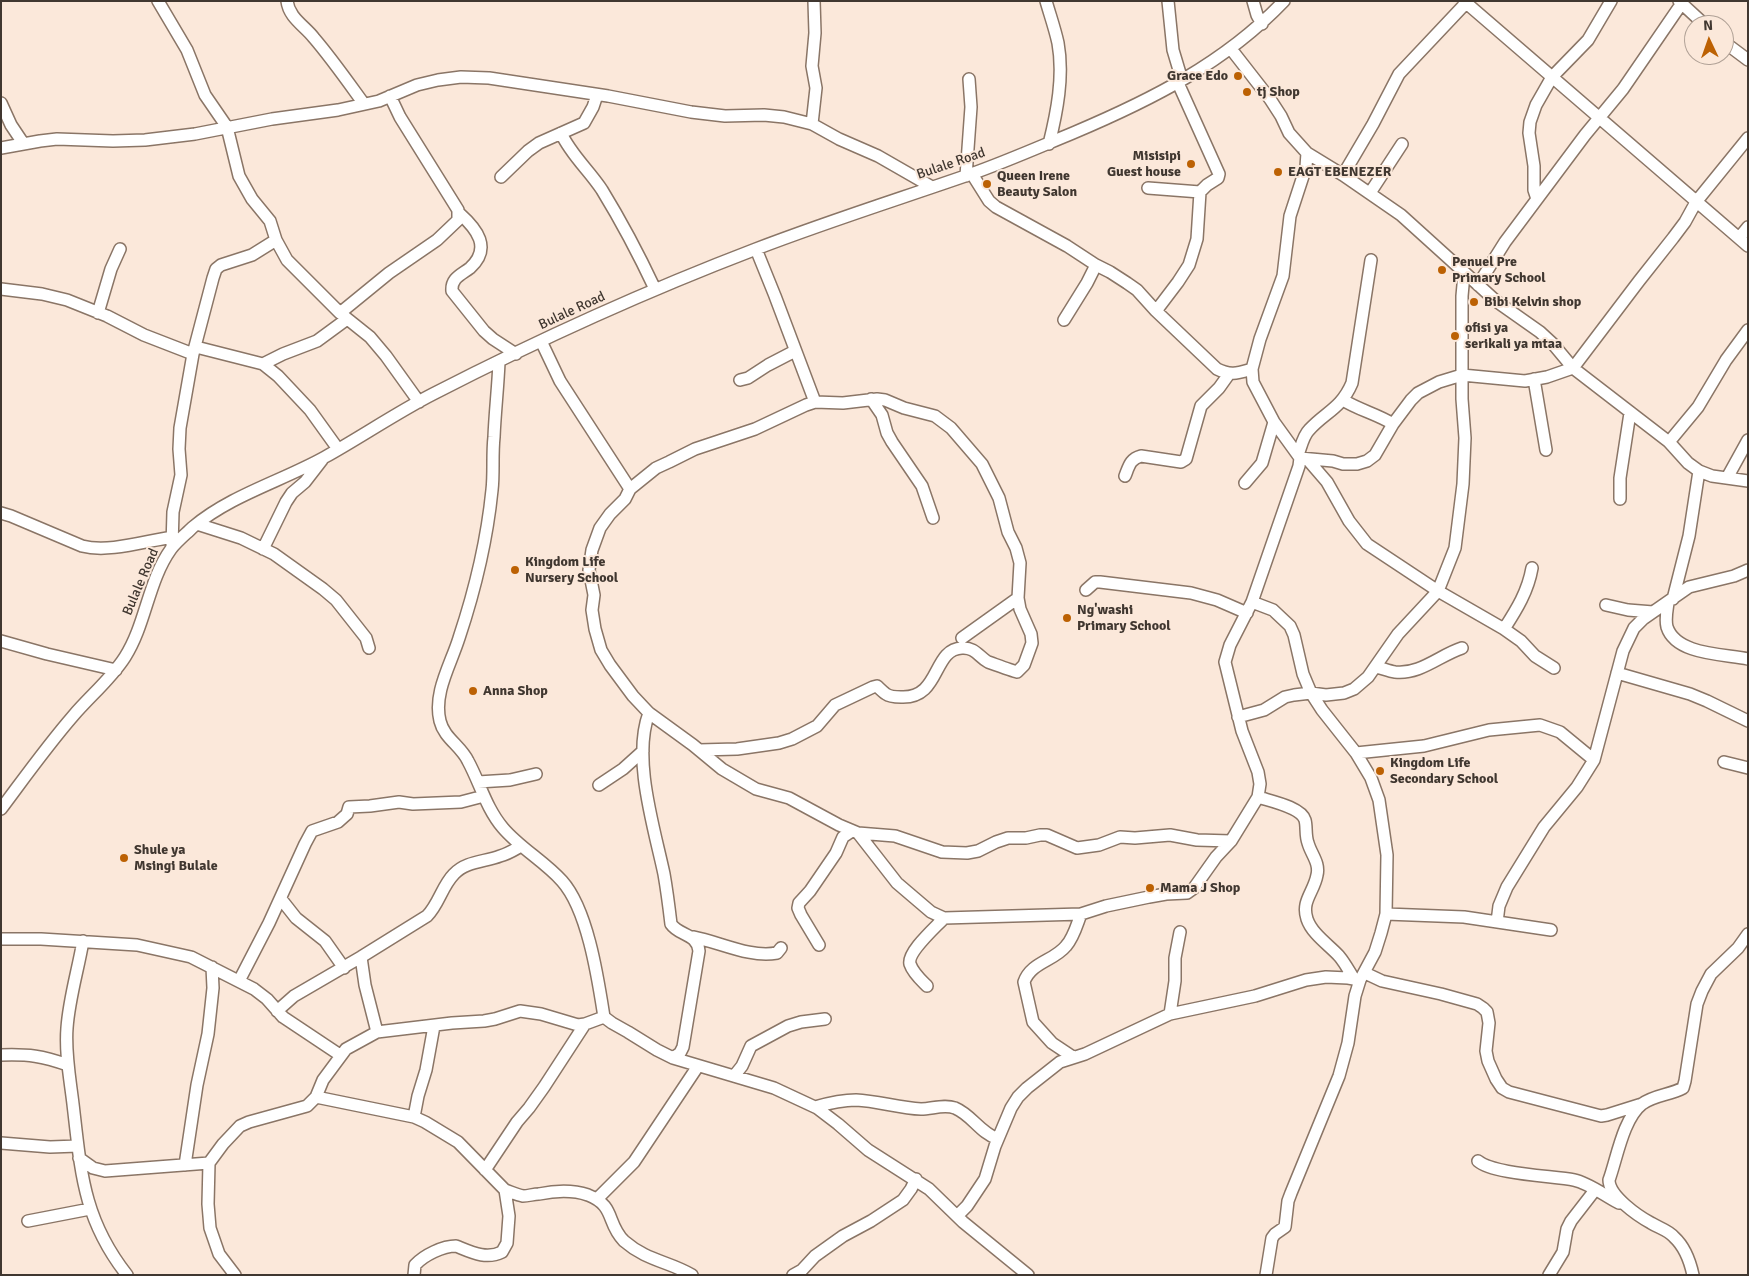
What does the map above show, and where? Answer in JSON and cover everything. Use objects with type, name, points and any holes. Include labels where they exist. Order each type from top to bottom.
[{"type":"street","points":[[158,1],[187,50],[205,95],[227,127],[239,176],[244,188],[270,221],[276,240],[287,260],[344,316],[370,337],[386,356],[418,402]]},
{"type":"street","points":[[287,1],[298,22],[314,37],[364,104]]},
{"type":"street","points":[[812,124],[816,88],[812,66],[815,34],[814,1]]},
{"type":"street","points":[[1046,1],[1058,44],[1059,63],[1056,118],[1049,144]]},
{"type":"street","points":[[1156,311],[1189,265],[1197,239],[1200,192],[1207,184],[1218,178],[1219,174],[1180,81],[1173,50],[1168,1]]},
{"type":"street","points":[[1253,1],[1254,8],[1262,24]]},
{"type":"street","name":"Bulale Road","points":[[1,809],[76,711],[116,670],[130,648],[173,542],[227,505],[323,458],[418,402],[541,341],[655,289],[756,249],[932,186],[969,175],[1049,144],[1105,119],[1180,81],[1230,49],[1262,24],[1284,1]]},
{"type":"street","points":[[1537,199],[1534,190],[1534,166],[1529,142],[1530,122],[1536,105],[1552,77],[1588,40],[1611,1]]},
{"type":"street","points":[[1343,174],[1373,124],[1399,74],[1465,2],[1743,242],[1748,227]]},
{"type":"street","points":[[1478,285],[1505,242],[1623,89],[1680,2],[1694,15]]},
{"type":"street","points":[[1230,49],[1270,99],[1289,133],[1307,153],[1343,174],[1400,215],[1496,301],[1540,332],[1573,368],[1669,442],[1688,463],[1699,471],[1712,476],[1748,482]]},
{"type":"street","points":[[1734,50],[1748,60]]},
{"type":"street","points":[[1,148],[23,143],[57,140],[145,140],[195,134],[379,101],[417,85],[461,77],[518,82],[608,96],[691,112],[725,116],[764,115],[784,117],[812,124],[839,139],[878,156],[932,186]]},
{"type":"street","points":[[969,79],[971,107],[969,175],[989,201],[1041,233],[1067,246],[1137,290],[1156,311],[1217,369],[1229,374],[1252,369]]},
{"type":"street","points":[[501,177],[539,143],[584,124],[597,95]]},
{"type":"street","points":[[390,96],[400,117],[459,213],[466,219],[482,245],[482,252],[469,268],[454,280],[452,291],[493,339],[516,354]]},
{"type":"street","points":[[1,103],[11,125],[23,143]]},
{"type":"street","points":[[561,133],[571,151],[602,190],[655,289]]},
{"type":"street","points":[[1302,458],[1350,464],[1367,461],[1375,455],[1393,424],[1418,393],[1439,382],[1462,375],[1513,380],[1534,379],[1547,377],[1573,368],[1685,222],[1696,202],[1748,138]]},
{"type":"street","points":[[1370,193],[1402,144]]},
{"type":"street","points":[[1307,153],[1306,167],[1290,216],[1283,276],[1260,339],[1252,369],[1253,382],[1274,422],[1302,458],[1327,482],[1349,521],[1367,544],[1438,591],[1504,629],[1535,656],[1554,668]]},
{"type":"street","points":[[1148,188],[1200,192]]},
{"type":"street","points":[[263,364],[317,341],[389,274],[437,240],[456,223],[459,213]]},
{"type":"street","points":[[1,513],[91,549],[173,542],[173,512],[181,476],[180,428],[194,350],[213,278],[216,270],[221,265],[252,255],[276,240]]},
{"type":"street","points":[[98,313],[111,269],[120,249]]},
{"type":"street","points":[[756,249],[814,402]]},
{"type":"street","points":[[699,750],[742,748],[779,743],[792,739],[817,726],[835,705],[873,686],[877,686],[892,697],[914,696],[926,688],[949,653],[957,649],[970,649],[977,652],[987,662],[1000,665],[1013,672],[1017,672],[1024,666],[1032,643],[1031,634],[1020,609],[1018,598],[1020,563],[1016,548],[1008,532],[999,498],[982,464],[951,428],[934,416],[904,408],[885,400],[871,399],[843,403],[814,402],[755,429],[695,449],[656,468],[630,489],[625,499],[610,514],[600,528],[592,550],[589,570],[594,595],[592,610],[595,629],[601,650],[610,665],[633,696],[649,712],[722,769],[756,789],[789,798],[849,832],[897,883],[931,912],[944,918],[1081,914],[1106,906],[1158,895],[1186,893],[1194,888],[1212,861],[1230,841],[1258,797],[1260,784],[1258,772],[1242,731],[1225,662],[1230,645],[1250,607],[1292,490],[1302,458],[1304,437],[1309,430],[1334,410],[1343,400],[1352,384],[1371,260]]},
{"type":"street","points":[[1064,320],[1096,266]]},
{"type":"street","points":[[1238,717],[1264,710],[1285,697],[1311,693],[1326,695],[1344,693],[1362,683],[1376,667],[1398,634],[1438,591],[1455,548],[1463,484],[1465,438],[1462,399],[1462,296],[1464,274]]},
{"type":"street","points":[[1,289],[42,294],[66,300],[144,335],[194,350],[263,364],[278,376],[310,410],[338,449]]},
{"type":"street","points":[[1669,442],[1698,407],[1726,360],[1748,330]]},
{"type":"street","points":[[541,341],[560,381],[630,489]]},
{"type":"street","points":[[740,380],[748,378],[795,351]]},
{"type":"street","points":[[499,362],[492,489],[486,532],[475,586],[454,656],[441,686],[438,715],[443,730],[467,758],[491,810],[502,827],[562,881],[575,902],[581,914],[593,956],[600,985],[604,1017],[673,1058],[774,1088],[815,1106],[868,1150],[929,1189],[957,1216],[1028,1275]]},
{"type":"street","points":[[1125,476],[1131,461],[1141,456],[1182,462],[1186,459],[1202,406],[1229,374]]},
{"type":"street","points":[[1534,379],[1546,450]]},
{"type":"street","points":[[871,399],[882,416],[892,442],[922,486],[933,518]]},
{"type":"street","points":[[1343,400],[1381,416],[1393,424]]},
{"type":"street","points":[[1620,499],[1620,478],[1630,413]]},
{"type":"street","points":[[1245,483],[1262,463],[1274,422]]},
{"type":"street","points":[[1727,478],[1748,440]]},
{"type":"street","points":[[263,549],[292,493],[305,482],[323,458]]},
{"type":"street","points":[[1699,471],[1689,536],[1671,601],[1667,626],[1676,640],[1698,652],[1748,659]]},
{"type":"street","points":[[197,524],[241,538],[274,554],[323,588],[336,600],[366,638],[369,648]]},
{"type":"street","points":[[1504,629],[1525,595],[1532,568]]},
{"type":"street","points":[[1498,922],[1499,906],[1507,887],[1544,826],[1578,787],[1594,760],[1623,651],[1634,628],[1653,612],[1690,587],[1734,576],[1748,570]]},
{"type":"street","points":[[1086,590],[1095,582],[1100,582],[1191,593],[1250,607],[1273,610],[1290,626],[1294,636],[1298,659],[1311,693],[1356,753],[1371,778],[1379,800],[1382,812],[1387,868],[1386,914],[1375,952],[1360,977],[1355,996],[1348,1043],[1339,1076],[1288,1201],[1285,1227],[1272,1238],[1266,1275]]},
{"type":"street","points":[[962,638],[1018,598]]},
{"type":"street","points":[[1606,605],[1628,610],[1653,612]]},
{"type":"street","points":[[1,641],[116,670]]},
{"type":"street","points":[[1376,667],[1397,672],[1406,671],[1430,664],[1462,648]]},
{"type":"street","points":[[1617,673],[1690,694],[1748,721]]},
{"type":"street","points":[[649,712],[645,724],[643,768],[671,924],[680,932],[721,945],[765,954],[777,953],[781,948]]},
{"type":"street","points":[[1356,753],[1424,746],[1489,730],[1540,725],[1560,732],[1594,760]]},
{"type":"street","points":[[599,785],[623,769],[643,751]]},
{"type":"street","points":[[1724,762],[1748,768]]},
{"type":"street","points":[[478,782],[510,780],[536,774]]},
{"type":"street","points":[[239,981],[310,833],[316,829],[338,822],[347,814],[349,807],[399,802],[413,804],[461,802],[484,796]]},
{"type":"street","points":[[1258,797],[1296,810],[1302,814],[1305,820],[1308,844],[1318,868],[1306,902],[1305,908],[1308,920],[1325,944],[1360,977]]},
{"type":"street","points":[[849,832],[895,836],[942,852],[967,853],[978,851],[1008,838],[1026,838],[1040,835],[1047,835],[1077,848],[1100,846],[1120,837],[1170,836],[1197,840],[1230,841]]},
{"type":"street","points":[[819,945],[807,927],[798,908],[799,903],[810,891],[849,832]]},
{"type":"street","points":[[277,1011],[294,996],[361,958],[427,916],[452,875],[459,869],[466,865],[503,856],[521,846]]},
{"type":"street","points":[[280,899],[296,918],[325,941],[344,968]]},
{"type":"street","points":[[1073,1057],[1052,1042],[1033,1022],[1024,982],[1034,968],[1066,946],[1075,931],[1081,914]]},
{"type":"street","points":[[1386,914],[1464,917],[1551,930]]},
{"type":"street","points":[[927,986],[910,964],[910,958],[916,948],[944,918]]},
{"type":"street","points":[[1170,1014],[1175,981],[1175,958],[1180,932]]},
{"type":"street","points":[[957,1216],[985,1179],[998,1139],[1018,1097],[1060,1062],[1085,1054],[1170,1014],[1255,996],[1306,980],[1326,977],[1360,977],[1441,994],[1477,1004],[1487,1012],[1490,1023],[1486,1051],[1488,1061],[1502,1088],[1509,1092],[1601,1116],[1642,1104],[1682,1088],[1686,1081],[1697,1004],[1702,991],[1711,974],[1738,948],[1748,934]]},
{"type":"street","points":[[673,1058],[683,1048],[695,978],[699,950],[697,942],[693,937]]},
{"type":"street","points":[[1,939],[41,939],[138,945],[191,957],[254,989],[268,999],[277,1011],[291,1023],[340,1055]]},
{"type":"street","points":[[83,941],[67,1028],[68,1065],[78,1146],[86,1200],[103,1240],[128,1275]]},
{"type":"street","points":[[361,958],[365,986],[377,1032]]},
{"type":"street","points":[[186,1165],[197,1085],[208,1034],[213,988],[212,967]]},
{"type":"street","points":[[235,1275],[219,1254],[210,1228],[208,1204],[209,1163],[240,1126],[307,1106],[316,1097],[323,1080],[340,1055],[352,1045],[377,1032],[495,1020],[520,1011],[541,1014],[578,1025],[604,1017]]},
{"type":"street","points":[[734,1076],[742,1066],[751,1046],[788,1026],[801,1022],[825,1019]]},
{"type":"street","points":[[484,1170],[544,1087],[585,1024]]},
{"type":"street","points":[[414,1117],[428,1062],[434,1026]]},
{"type":"street","points":[[1,1055],[33,1055],[68,1065]]},
{"type":"street","points":[[597,1199],[634,1162],[698,1066]]},
{"type":"street","points":[[316,1097],[414,1117],[426,1122],[458,1142],[505,1190],[521,1196],[569,1192],[584,1194],[597,1199],[604,1204],[616,1232],[626,1242],[652,1259],[678,1267],[692,1275]]},
{"type":"street","points":[[815,1106],[836,1101],[857,1100],[922,1109],[954,1107],[963,1112],[986,1134],[998,1139]]},
{"type":"street","points":[[1634,1211],[1612,1192],[1609,1180],[1630,1119],[1642,1104]]},
{"type":"street","points":[[1,1142],[50,1147],[78,1146]]},
{"type":"street","points":[[80,1158],[93,1168],[105,1171],[209,1163]]},
{"type":"street","points":[[1478,1161],[1481,1164],[1501,1169],[1576,1180],[1595,1190],[1634,1211],[1674,1237],[1684,1250],[1693,1275]]},
{"type":"street","points":[[793,1275],[802,1270],[815,1256],[830,1245],[903,1200],[916,1179]]},
{"type":"street","points":[[414,1275],[414,1267],[417,1263],[444,1248],[456,1246],[482,1256],[490,1256],[502,1252],[507,1243],[509,1216],[505,1190]]},
{"type":"street","points":[[1549,1275],[1563,1252],[1567,1229],[1571,1220],[1595,1190]]},
{"type":"street","points":[[28,1221],[90,1209]]},
{"type":"place","name":"Grace Edo","points":[[1238,76]]},
{"type":"place","name":"tj Shop","points":[[1247,92]]},
{"type":"place","name":"Misisipi Guest house","points":[[1191,164]]},
{"type":"place","name":"EAGT EBENEZER","points":[[1278,172]]},
{"type":"place","name":"Queen Irene Beauty Salon","points":[[987,184]]},
{"type":"place","name":"Penuel Pre Primary School","points":[[1442,270]]},
{"type":"place","name":"Bibi Kelvin shop","points":[[1474,302]]},
{"type":"place","name":"ofisi ya serikali ya mtaa","points":[[1455,336]]},
{"type":"place","name":"Kingdom Life Nursery School","points":[[515,570]]},
{"type":"place","name":"Ng'washi Primary School","points":[[1067,618]]},
{"type":"place","name":"Anna Shop","points":[[473,691]]},
{"type":"place","name":"Kingdom Life Secondary School","points":[[1380,771]]},
{"type":"place","name":"Shule ya Msingi Bulale","points":[[124,858]]},
{"type":"place","name":"Mama J Shop","points":[[1150,888]]}]
